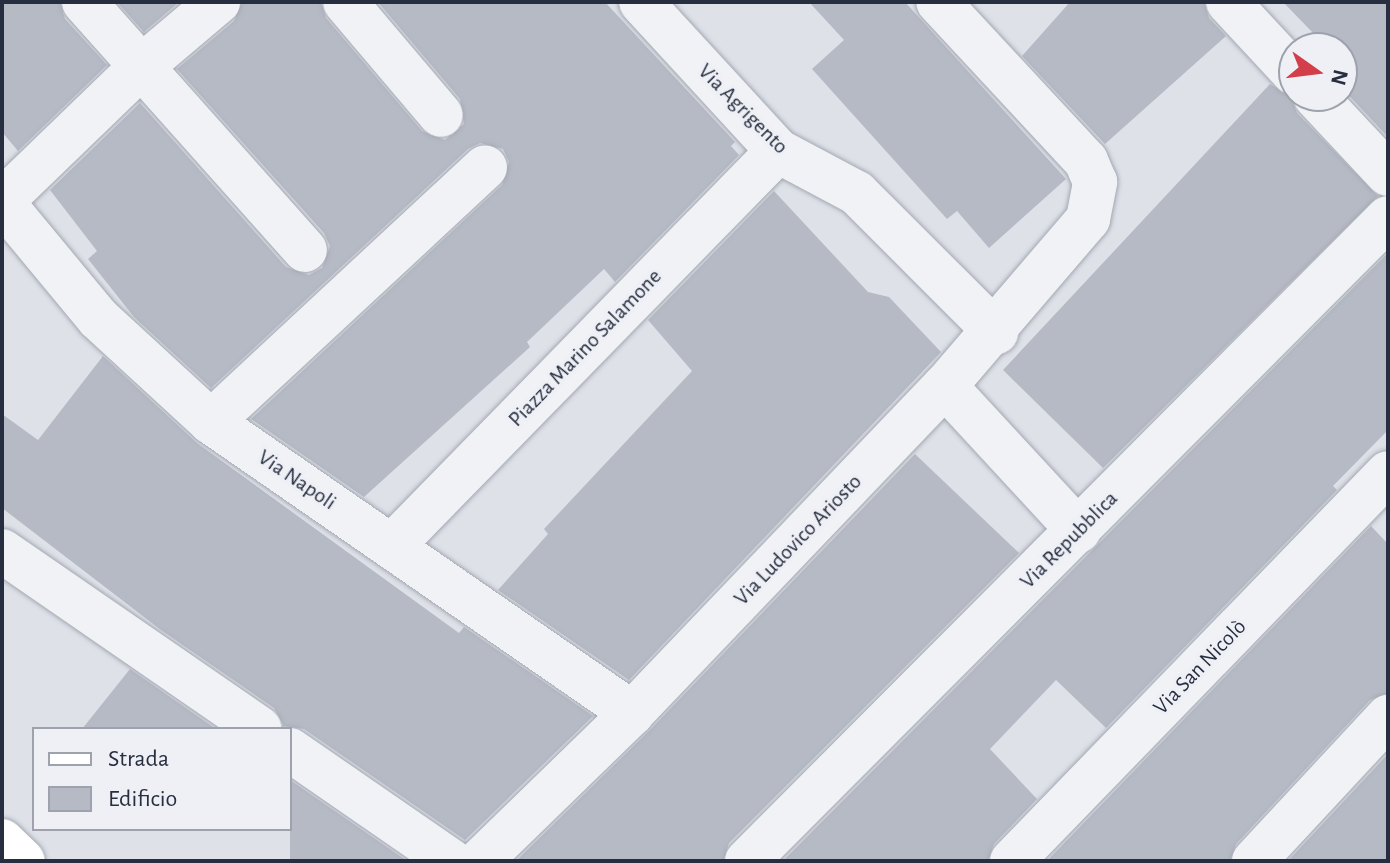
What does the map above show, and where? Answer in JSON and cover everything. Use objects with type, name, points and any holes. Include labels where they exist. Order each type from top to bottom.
[{"type":"main road","points":[[2,841],[23,861]]},
{"type":"street","points":[[84,2],[305,250]]},
{"type":"street","points":[[2,201],[141,67],[218,2]]},
{"type":"street","points":[[345,2],[441,115]]},
{"type":"street","name":"Via Agrigento","points":[[641,2],[778,151],[857,193],[996,332]]},
{"type":"street","name":"Via Ludovico Ariosto","points":[[480,861],[632,713],[996,332],[1078,234],[1095,203],[1095,182],[1086,161],[938,2]]},
{"type":"street","points":[[1228,2],[1278,56]]},
{"type":"street","points":[[1330,112],[1388,174]]},
{"type":"street","name":"Piazza Marino Salamone","points":[[393,545],[778,151]]},
{"type":"street","points":[[211,422],[485,167]]},
{"type":"street","name":"Via Napoli","points":[[2,201],[98,318],[211,422],[632,713]]},
{"type":"street","name":"Via Repubblica","points":[[747,861],[1388,218]]},
{"type":"street","points":[[945,386],[1079,531]]},
{"type":"street","name":"Via San Nicolò","points":[[1012,861],[1381,495]]},
{"type":"street","points":[[2,551],[257,727]]},
{"type":"street","points":[[1254,861],[1388,717]]},
{"type":"street","points":[[292,751],[451,861]]},
{"type":"building","points":[[2,2],[60,2],[65,19],[107,65],[18,151],[2,132]]},
{"type":"building","points":[[117,2],[179,2],[144,32]]},
{"type":"building","points":[[242,2],[321,2],[326,18],[422,131],[445,140],[464,124],[460,99],[378,2],[605,2],[735,142],[731,146],[739,155],[615,282],[604,269],[527,342],[530,347],[364,497],[251,419],[502,185],[509,162],[503,149],[480,143],[468,149],[211,388],[134,317],[88,259],[97,251],[50,190],[140,103],[286,267],[309,275],[322,268],[330,246],[324,233],[177,69],[234,21]]},
{"type":"building","points":[[809,2],[905,2],[1066,179],[989,248],[957,211],[947,219],[812,69],[844,40]]},
{"type":"building","points":[[1070,2],[1204,2],[1209,18],[1226,36],[1105,144],[1022,56]]},
{"type":"building","points":[[1283,2],[1388,2],[1388,137],[1358,105],[1358,32],[1312,32]]},
{"type":"building","points":[[1270,84],[1278,89],[1278,112],[1297,112],[1378,196],[1103,468],[1003,370]]},
{"type":"building","points":[[774,191],[868,292],[889,297],[941,352],[629,680],[498,590],[548,534],[544,529],[692,371],[648,320]]},
{"type":"building","points":[[1388,253],[1388,430],[1333,486],[1337,490],[1106,728],[1056,680],[990,749],[1037,799],[994,844],[988,861],[785,859]]},
{"type":"building","points":[[103,356],[197,443],[459,633],[464,627],[593,716],[465,840],[304,729],[284,726],[274,708],[161,630],[2,508],[2,414],[38,440]]},
{"type":"building","points":[[915,454],[1019,553],[729,843],[723,861],[516,861],[649,731]]},
{"type":"building","points":[[1371,526],[1388,544],[1388,693],[1370,700],[1236,844],[1230,861],[1047,861]]},
{"type":"building","points":[[130,669],[213,727],[84,727]]},
{"type":"building","points":[[1388,754],[1388,861],[1288,861]]},
{"type":"building","points":[[292,781],[407,861],[290,861]]}]
